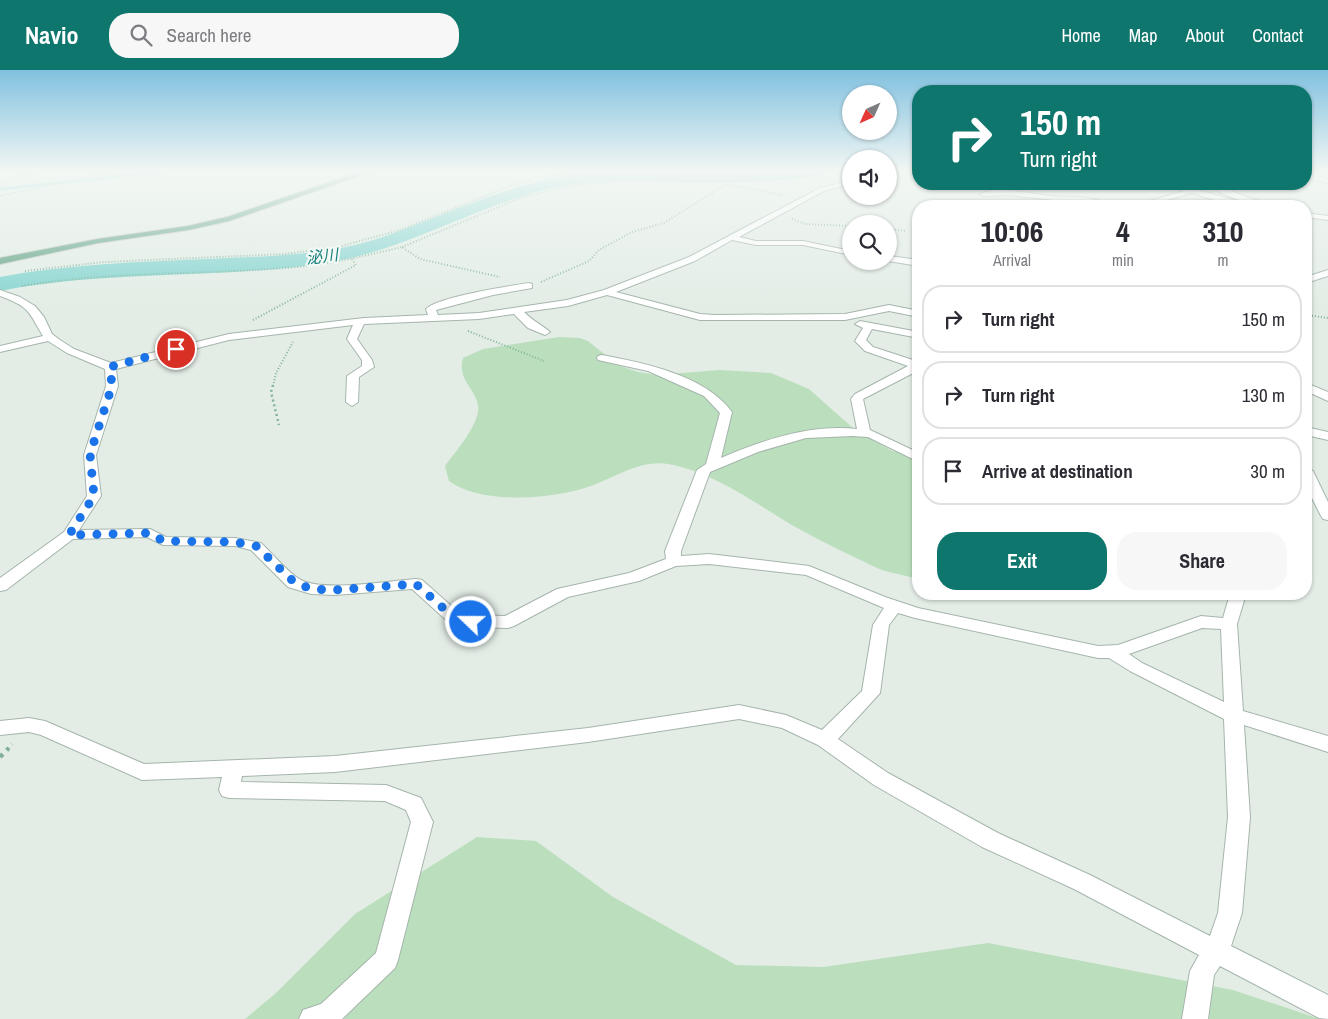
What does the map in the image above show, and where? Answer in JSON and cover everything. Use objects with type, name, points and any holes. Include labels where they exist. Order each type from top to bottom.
[{"type":"main road","points":[[0,261],[98,241],[188,228],[238,216]]},
{"type":"street","points":[[0,293],[23,301],[30,307],[39,316],[49,338],[73,352],[110,367],[234,336],[360,322],[480,316],[568,303],[607,292],[692,260],[771,216]]},
{"type":"street","points":[[1315,216],[1328,218]]},
{"type":"street","points":[[732,238],[756,243],[810,244],[842,251]]},
{"type":"street","points":[[897,260],[912,262]]},
{"type":"street","points":[[1312,270],[1327,274]]},
{"type":"street","points":[[1312,278],[1327,274]]},
{"type":"street","points":[[434,318],[431,309],[440,305],[529,286]]},
{"type":"street","points":[[607,292],[700,317],[714,318],[845,317],[889,308],[912,313]]},
{"type":"street","points":[[517,311],[532,326],[545,332]]},
{"type":"street","points":[[845,317],[869,326],[912,334]]},
{"type":"street","points":[[352,402],[353,376],[368,367],[367,360],[352,339],[360,322]]},
{"type":"street","points":[[869,326],[860,341],[863,344],[869,348],[912,363]]},
{"type":"street","points":[[0,349],[49,338]]},
{"type":"street","points":[[602,358],[651,368],[708,394],[726,412],[712,466]]},
{"type":"street","points":[[0,586],[69,535],[94,496],[90,454],[112,386],[110,367]]},
{"type":"street","points":[[864,433],[857,399],[859,396],[912,367]]},
{"type":"street","points":[[1312,389],[1328,397]]},
{"type":"street","points":[[1312,432],[1328,436]]},
{"type":"street","points":[[674,561],[673,551],[704,470],[712,466],[753,448],[805,434],[871,434],[912,454]]},
{"type":"street","points":[[1312,480],[1322,494],[1328,516]]},
{"type":"street","points":[[69,535],[150,533],[163,541],[235,542],[256,546],[294,582],[311,589],[334,590],[416,584],[451,615],[471,622],[508,622],[563,593],[633,577],[674,561],[709,559],[809,571],[915,613],[1098,652],[1119,651],[1201,622],[1229,624]]},
{"type":"street","points":[[1196,1019],[1202,971],[1217,951],[1230,913],[1239,817],[1229,624],[1236,600]]},
{"type":"street","points":[[825,740],[871,693],[882,625],[894,606]]},
{"type":"street","points":[[1112,652],[1136,667],[1234,715],[1328,744]]},
{"type":"street","points":[[0,728],[29,725],[46,728],[142,772],[335,764],[588,736],[738,712],[786,722],[825,740],[881,779],[990,840],[1082,882],[1328,1009]]},
{"type":"street","points":[[234,768],[229,790],[386,793],[414,804],[422,822],[386,960],[328,1014],[312,1019]]},
{"type":"path","points":[[21,272],[104,262],[285,254],[338,247],[400,230],[434,216]]},
{"type":"path","points":[[15,288],[60,280],[103,276],[271,269],[352,259],[402,247],[478,216]]},
{"type":"path","points":[[402,247],[420,259],[515,280],[529,286],[589,261],[598,250],[632,232],[664,223],[675,216]]},
{"type":"path","points":[[786,216],[796,222],[805,224],[842,226]]},
{"type":"path","points":[[897,230],[906,231]]},
{"type":"path","points":[[234,336],[235,332],[251,320],[356,265],[352,259]]},
{"type":"path","points":[[1312,316],[1328,318]]},
{"type":"path","points":[[434,318],[544,361]]},
{"type":"path","points":[[279,425],[271,392],[276,373],[298,333],[306,328]]},
{"type":"green space","points":[[559,337],[580,338],[588,341],[618,365],[638,372],[657,375],[719,370],[771,373],[809,389],[854,429],[892,451],[912,455],[912,577],[877,568],[806,533],[716,480],[685,468],[668,464],[658,463],[640,466],[580,489],[542,496],[501,497],[464,489],[449,481],[445,466],[467,437],[478,412],[476,399],[462,372],[463,358],[483,349]]},
{"type":"green space","points":[[477,837],[536,841],[613,897],[736,965],[823,967],[988,943],[1233,990],[1320,1019],[245,1019],[276,993],[355,914]]},
{"type":"waterway","name":"泌川","points":[[0,284],[90,272],[319,258],[379,245],[455,216]]},
{"type":"route","points":[[176,349],[110,367],[112,386],[90,454],[94,496],[69,535],[150,533],[163,541],[235,542],[256,546],[294,582],[311,589],[334,590],[416,584],[451,615],[471,622]]}]
